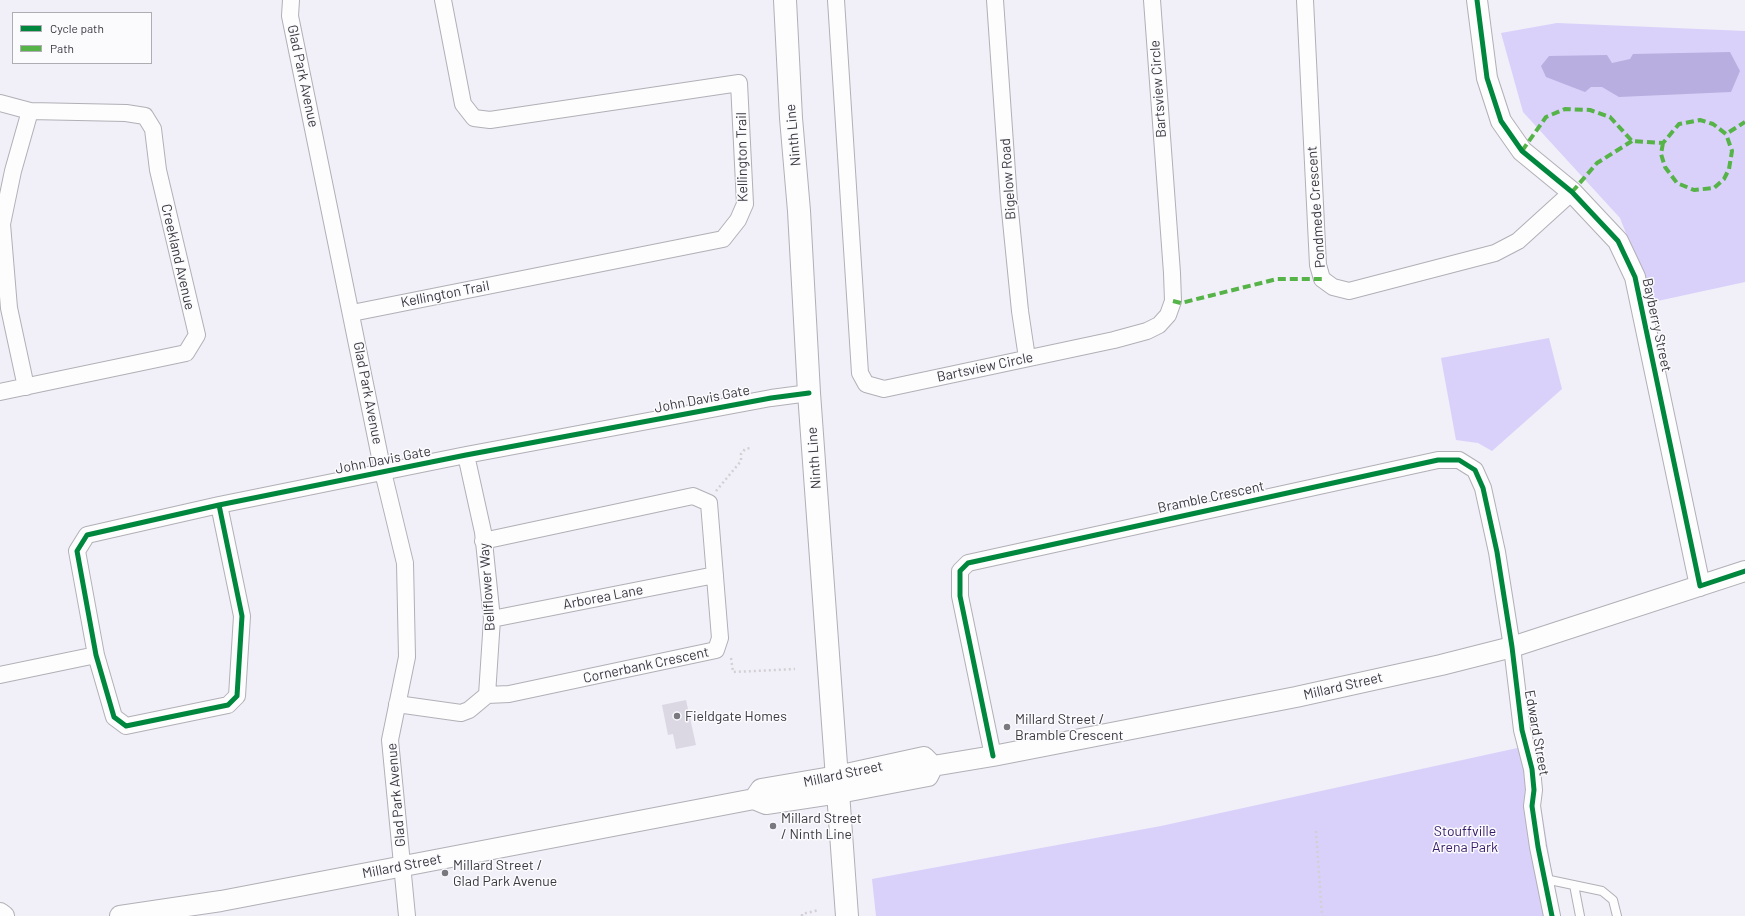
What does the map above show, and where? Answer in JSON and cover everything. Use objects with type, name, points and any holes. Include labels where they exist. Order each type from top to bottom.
[{"type":"main road","name":"Ninth Line","points":[[785,0],[790,118],[800,218],[809,393],[847,916]]},
{"type":"street","name":"Glad Park Avenue","points":[[282,0],[291,8],[383,472],[405,563],[407,657],[390,740],[407,916]]},
{"type":"street","name":"Kellington Trail","points":[[352,313],[723,239],[738,220],[745,204],[739,83],[490,120],[474,118],[463,104],[443,0]]},
{"type":"street","name":"Bartsview Circle","points":[[836,0],[860,373],[866,384],[884,389],[1114,340],[1147,331],[1159,325],[1168,315],[1173,301],[1172,273],[1152,0]]},
{"type":"street","name":"Bigelow Road","points":[[995,0],[1009,201],[1020,311],[1027,358]]},
{"type":"street","name":"Pondmede Crescent","points":[[1305,0],[1318,265],[1322,280],[1333,287],[1349,291],[1495,253],[1518,241],[1572,192]]},
{"type":"street","name":"Bayberry Street","points":[[1477,0],[1487,78],[1501,121],[1522,151],[1572,192],[1618,240],[1635,277],[1700,586]]},
{"type":"street","name":"Creekland Avenue","points":[[0,103],[30,111],[126,113],[145,116],[153,129],[158,170],[197,335],[186,353],[0,392]]},
{"type":"street","points":[[26,387],[8,308],[2,224],[13,171],[30,111]]},
{"type":"street","name":"John Davis Gate","points":[[219,505],[242,616],[237,696],[228,705],[126,726],[114,717],[96,655],[77,551],[86,535],[219,505],[466,455],[771,398],[809,393]]},
{"type":"street","name":"Bellflower Way","points":[[466,455],[483,532],[492,619],[487,695]]},
{"type":"street","name":"Bramble Crescent","points":[[993,756],[960,596],[960,571],[968,563],[1438,460],[1459,460],[1475,470],[1484,488],[1497,552],[1512,647]]},
{"type":"street","points":[[483,541],[693,496],[709,503]]},
{"type":"street","name":"Cornerbank Crescent","points":[[487,695],[509,694],[716,650],[720,638],[709,503]]},
{"type":"street","name":"Millard Street","points":[[120,916],[221,901],[754,799],[766,804],[838,785],[928,776],[933,766],[993,756],[1296,697],[1441,665],[1512,647],[1745,572]]},
{"type":"street","name":"Arborea Lane","points":[[492,619],[715,575]]},
{"type":"street","name":"Edward Street","points":[[1512,647],[1522,730],[1532,769],[1534,790],[1532,806],[1552,916]]},
{"type":"street","points":[[0,675],[96,655]]},
{"type":"street","points":[[397,704],[461,713],[469,710],[487,695]]},
{"type":"lane","points":[[1545,879],[1602,891],[1614,900],[1617,916]]},
{"type":"lane","points":[[1574,885],[1580,916]]},
{"type":"path","points":[[709,503],[720,485],[741,461],[741,454],[745,449],[750,448]]},
{"type":"path","points":[[731,658],[733,672],[795,669]]},
{"type":"path","points":[[1316,831],[1322,916]]},
{"type":"path","points":[[802,916],[802,914],[819,910]]},
{"type":"green space","points":[[1557,23],[1745,31],[1745,282],[1653,302],[1620,218],[1523,112],[1501,33]]},
{"type":"green space","points":[[1549,338],[1562,389],[1492,451],[1478,443],[1456,440],[1441,358]]},
{"type":"green space","name":"Stouffville Arena Park","points":[[1531,745],[1559,916],[876,916],[872,879],[1161,826]]},
{"type":"shaded area","points":[[1730,52],[1740,71],[1731,92],[1619,97],[1602,87],[1591,87],[1585,92],[1546,77],[1541,66],[1549,56],[1607,55],[1612,63],[1630,59],[1633,54]]},
{"type":"building","name":"Fieldgate Homes","points":[[686,700],[696,745],[676,749],[673,734],[668,735],[662,705]]},
{"type":"marked path","points":[[1522,151],[1546,117],[1565,109],[1590,110],[1610,117],[1632,141],[1663,143],[1679,124],[1700,120],[1713,124],[1726,134],[1745,122]]},
{"type":"marked path","points":[[1663,143],[1661,154],[1665,167],[1677,183],[1694,190],[1714,188],[1724,179],[1729,169],[1732,151],[1726,134]]},
{"type":"marked path","points":[[1572,192],[1597,163],[1632,141]]},
{"type":"marked path","points":[[1173,301],[1181,303],[1277,279],[1322,279]]},
{"type":"cycle path","points":[[1477,0],[1487,78],[1501,121],[1522,151],[1572,192],[1618,241],[1635,277],[1700,586],[1745,571]]},
{"type":"cycle path","points":[[219,505],[242,616],[237,696],[228,705],[126,726],[114,717],[96,655],[77,551],[87,535],[219,505],[466,455],[771,398],[809,393]]},
{"type":"cycle path","points":[[993,756],[960,596],[960,571],[968,563],[1438,460],[1459,460],[1475,470],[1483,488],[1497,552],[1512,647],[1522,730],[1532,769],[1534,790],[1532,806],[1538,847],[1552,916]]},
{"type":"place","name":"Fieldgate Homes","points":[[677,716]]},
{"type":"place","name":"Millard Street / Bramble Crescent","points":[[1007,727]]},
{"type":"place","name":"Millard Street / Ninth Line","points":[[773,826]]},
{"type":"place","name":"Millard Street / Glad Park Avenue","points":[[445,873]]}]
